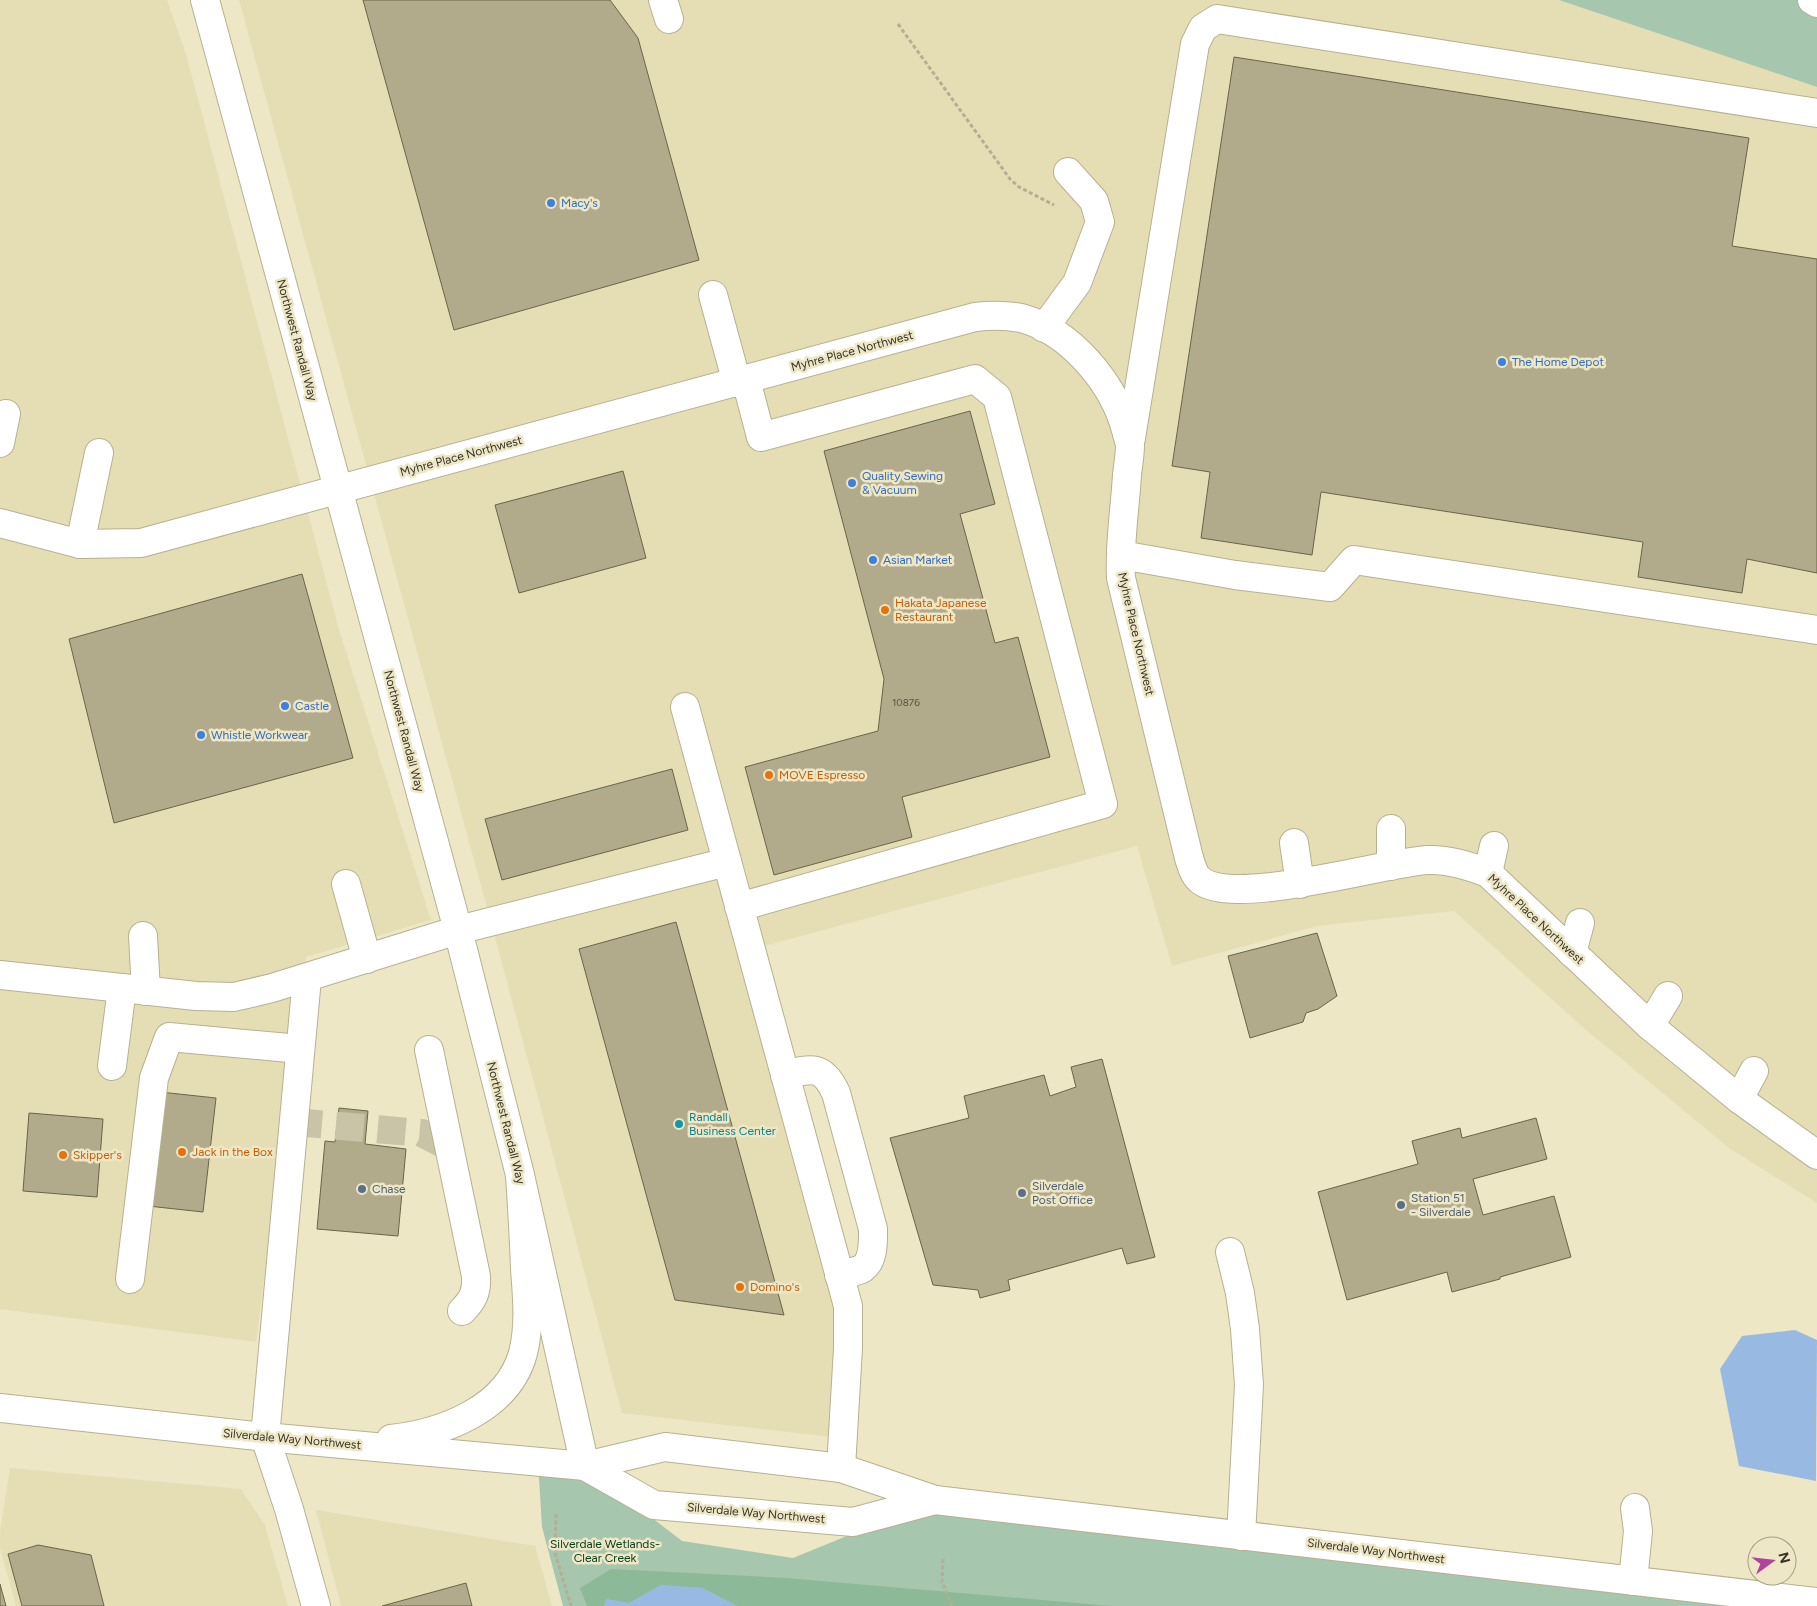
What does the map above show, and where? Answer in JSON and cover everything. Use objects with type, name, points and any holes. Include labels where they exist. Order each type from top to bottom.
[{"type":"main road","name":"Northwest Randall Way","points":[[205,0],[458,930],[520,1174],[585,1466]]},
{"type":"main road","points":[[1812,0],[1817,3]]},
{"type":"main road","points":[[1130,444],[1195,44],[1203,28],[1217,19],[1817,113]]},
{"type":"main road","points":[[1044,328],[1077,283],[1100,222],[1094,201],[1068,172]]},
{"type":"main road","points":[[713,295],[741,382],[762,437],[975,380],[997,397],[1103,804],[739,907]]},
{"type":"main road","name":"Myhre Place Northwest","points":[[0,523],[80,544],[141,543],[741,382],[975,317],[994,315],[1021,318],[1044,328],[1078,352],[1100,376],[1114,397],[1123,420],[1130,444],[1121,572],[1189,858],[1198,879],[1213,886],[1233,889],[1300,884],[1430,860],[1468,866],[1488,873],[1650,1026],[1739,1099],[1817,1155]]},
{"type":"main road","points":[[0,443],[6,414]]},
{"type":"main road","points":[[80,544],[99,453]]},
{"type":"main road","points":[[1121,555],[1235,575],[1330,587],[1354,560],[1817,630]]},
{"type":"main road","points":[[685,706],[848,1306],[848,1340],[840,1468]]},
{"type":"main road","points":[[1391,829],[1391,866]]},
{"type":"main road","points":[[1294,843],[1300,884]]},
{"type":"main road","points":[[1488,873],[1494,846]]},
{"type":"main road","points":[[0,975],[196,996],[234,997],[307,978],[458,930],[727,862]]},
{"type":"main road","points":[[346,884],[367,959]]},
{"type":"main road","points":[[1572,952],[1580,923]]},
{"type":"main road","points":[[112,1066],[134,989],[143,936]]},
{"type":"main road","points":[[307,978],[265,1437],[289,1509],[316,1606]]},
{"type":"main road","points":[[1650,1026],[1668,996]]},
{"type":"main road","points":[[130,1279],[154,1078],[168,1037],[300,1049]]},
{"type":"main road","points":[[429,1050],[476,1276],[475,1294],[471,1302],[462,1311]]},
{"type":"main road","points":[[785,1075],[808,1069],[818,1070],[831,1083],[836,1093],[873,1228],[874,1240],[869,1261],[863,1268],[839,1275]]},
{"type":"main road","points":[[1739,1099],[1754,1071]]},
{"type":"main road","points":[[344,1444],[412,1436],[437,1430],[460,1421],[479,1410],[512,1377],[522,1354],[526,1326],[527,1294],[520,1174]]},
{"type":"main road","points":[[1230,1252],[1240,1293],[1249,1385],[1242,1536]]},
{"type":"main road","name":"Silverdale Way Northwest","points":[[0,1408],[265,1437],[585,1466],[665,1446],[840,1468],[935,1500],[1817,1602]]},
{"type":"main road","name":"Silverdale Way Northwest","points":[[585,1466],[654,1505],[853,1522],[935,1500]]},
{"type":"main road","points":[[1633,1581],[1638,1531],[1635,1508]]},
{"type":"path","points":[[898,24],[1010,179],[1019,187],[1057,206]]},
{"type":"path","points":[[556,1514],[555,1553],[570,1606]]},
{"type":"path","points":[[943,1559],[942,1582],[952,1606]]},
{"type":"shaded area","points":[[0,0],[167,0],[186,54],[338,626],[431,920],[306,957],[256,1342],[0,1309]]},
{"type":"shaded area","points":[[239,0],[1559,0],[1817,87],[1817,1203],[1729,1148],[1579,1024],[1454,911],[1317,926],[1172,966],[1137,846],[756,948],[860,1333],[848,1439],[622,1413],[492,926]]},
{"type":"shaded area","points":[[10,1468],[241,1489],[265,1525],[288,1606],[16,1606],[0,1548],[0,1532]]},
{"type":"shaded area","points":[[316,1510],[535,1546],[552,1606],[341,1606]]},
{"type":"green space","points":[[1559,0],[1817,0],[1817,87]]},
{"type":"green space","name":"Silverdale Wetlands- Clear Creek","points":[[538,1462],[585,1466],[682,1541],[793,1558],[935,1500],[1755,1606],[563,1606],[542,1527]]},
{"type":"green space","points":[[611,1569],[786,1578],[1111,1606],[737,1606],[703,1588],[661,1585],[629,1603],[606,1599],[604,1606],[587,1606],[580,1588]]},
{"type":"water","points":[[1795,1330],[1817,1340],[1816,1481],[1739,1466],[1720,1369],[1742,1336]]},
{"type":"water","points":[[661,1585],[703,1588],[737,1606],[604,1606],[606,1599],[629,1603]]},
{"type":"building","name":"Macy's","points":[[363,0],[610,0],[638,38],[699,260],[454,330]]},
{"type":"building","name":"The Home Depot","points":[[1234,57],[1749,138],[1732,246],[1817,259],[1817,573],[1747,559],[1742,593],[1638,577],[1643,542],[1321,492],[1312,555],[1201,538],[1210,472],[1172,466]]},
{"type":"building","points":[[970,411],[995,504],[960,514],[995,643],[1018,637],[1050,757],[902,797],[912,837],[774,875],[745,767],[878,731],[884,679],[824,451]]},
{"type":"building","points":[[623,471],[646,558],[519,593],[495,505]]},
{"type":"building","points":[[302,574],[353,758],[114,823],[69,639]]},
{"type":"building","points":[[672,769],[688,830],[502,880],[485,819]]},
{"type":"building","name":"Randall Business Center","points":[[676,922],[784,1315],[675,1300],[579,949]]},
{"type":"building","points":[[1317,933],[1337,996],[1318,1009],[1306,1013],[1303,1022],[1250,1038],[1228,956]]},
{"type":"building","name":"Silverdale Post Office","points":[[1102,1059],[1155,1257],[1127,1264],[1122,1248],[1008,1280],[1010,1290],[980,1298],[978,1290],[933,1285],[890,1138],[969,1118],[964,1096],[1044,1075],[1050,1096],[1076,1087],[1071,1067]]},
{"type":"building","name":"Jack in the Box","points":[[160,1092],[216,1098],[203,1212],[148,1206]]},
{"type":"building","name":"Chase","points":[[339,1108],[368,1111],[365,1144],[406,1149],[398,1236],[317,1229],[325,1141],[335,1142]]},
{"type":"building","name":"Skipper's","points":[[29,1113],[103,1119],[97,1197],[23,1191]]},
{"type":"building","name":"Station 51 - Silverdale","points":[[1536,1118],[1547,1159],[1473,1179],[1483,1215],[1554,1196],[1571,1257],[1452,1292],[1447,1272],[1347,1300],[1318,1192],[1418,1164],[1412,1141],[1460,1128],[1462,1138]]},
{"type":"building","points":[[38,1545],[91,1555],[104,1606],[22,1606],[8,1554]]},
{"type":"building","points":[[466,1583],[472,1606],[382,1606]]},
{"type":"building","points":[[0,1584],[6,1606],[0,1606]]},
{"type":"tunnel","points":[[294,1122],[422,1133],[449,1147]]},
{"type":"place","name":"Macy's","points":[[551,203]]},
{"type":"place","name":"The Home Depot","points":[[1502,362]]},
{"type":"place","name":"Quality Sewing & Vacuum","points":[[852,483]]},
{"type":"place","name":"Asian Market","points":[[873,560]]},
{"type":"place","name":"Hakata Japanese Restaurant","points":[[885,610]]},
{"type":"place","name":"Castle","points":[[285,706]]},
{"type":"place","name":"Whistle Workwear","points":[[201,735]]},
{"type":"place","name":"MOVE Espresso","points":[[769,775]]},
{"type":"place","name":"Randall Business Center","points":[[679,1124]]},
{"type":"place","name":"Jack in the Box","points":[[182,1152]]},
{"type":"place","name":"Skipper's","points":[[63,1155]]},
{"type":"place","name":"Chase","points":[[362,1189]]},
{"type":"place","name":"Silverdale Post Office","points":[[1022,1193]]},
{"type":"place","name":"Station 51 - Silverdale","points":[[1401,1205]]},
{"type":"place","name":"Domino's","points":[[740,1287]]}]
